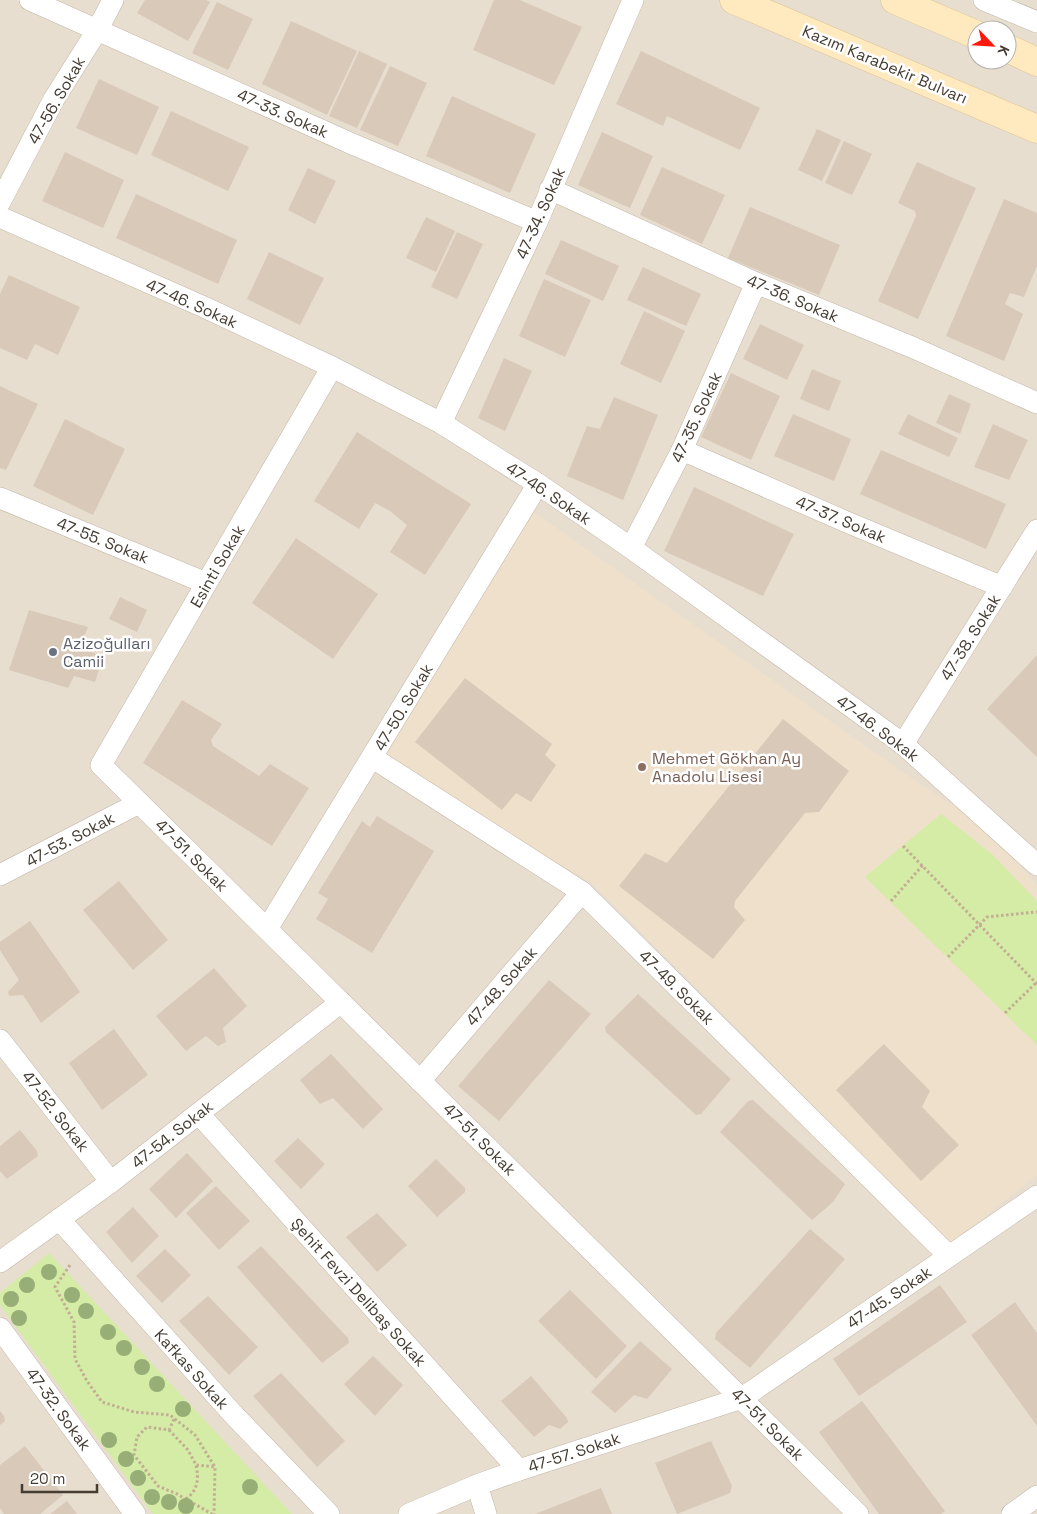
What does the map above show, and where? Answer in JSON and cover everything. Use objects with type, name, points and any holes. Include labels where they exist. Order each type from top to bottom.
[{"type":"main road","name":"Kazım Karabekir Bulvarı","points":[[734,0],[1037,129]]},
{"type":"main road","points":[[895,0],[967,31]]},
{"type":"main road","points":[[1017,53],[1037,62]]},
{"type":"street","name":"47-33. Sokak","points":[[30,0],[350,144],[537,222]]},
{"type":"street","name":"47-56. Sokak","points":[[0,202],[54,98],[98,29],[113,0]]},
{"type":"street","name":"47-34. Sokak","points":[[441,423],[537,222],[633,0]]},
{"type":"street","points":[[984,0],[1037,22]]},
{"type":"street","name":"47-36. Sokak","points":[[550,189],[756,283],[914,348],[1037,403]]},
{"type":"street","name":"47-46. Sokak","points":[[0,217],[204,307],[332,367],[441,423],[538,484],[631,548],[903,744],[1037,865]]},
{"type":"street","name":"47-35. Sokak","points":[[631,548],[682,450],[756,283]]},
{"type":"street","name":"Esinti Sokak","points":[[102,765],[332,367]]},
{"type":"street","name":"47-37. Sokak","points":[[682,450],[1002,587]]},
{"type":"street","name":"47-50. Sokak","points":[[267,929],[373,758],[538,484]]},
{"type":"street","name":"47-55. Sokak","points":[[0,498],[206,583]]},
{"type":"street","name":"47-38. Sokak","points":[[903,744],[1037,530]]},
{"type":"street","name":"47-49. Sokak","points":[[373,758],[582,892],[949,1256]]},
{"type":"street","name":"47-51. Sokak","points":[[102,765],[858,1514]]},
{"type":"street","name":"47-53. Sokak","points":[[0,875],[140,802]]},
{"type":"street","name":"47-48. Sokak","points":[[420,1080],[582,892]]},
{"type":"street","name":"47-54. Sokak","points":[[0,1262],[111,1182],[341,1002]]},
{"type":"street","name":"47-52. Sokak","points":[[0,1040],[111,1182]]},
{"type":"street","name":"Şehit Fevzi Delibaş Sokak","points":[[199,1114],[519,1470]]},
{"type":"street","name":"47-45. Sokak","points":[[742,1398],[1037,1196]]},
{"type":"street","name":"Kafkas Sokak","points":[[59,1220],[232,1413],[329,1514]]},
{"type":"street","name":"47-32. Sokak","points":[[0,1328],[135,1514]]},
{"type":"street","name":"47-57. Sokak","points":[[409,1514],[477,1485],[519,1470],[742,1398]]},
{"type":"street","points":[[477,1485],[486,1514]]},
{"type":"street","points":[[1012,1514],[1037,1496]]},
{"type":"path","points":[[903,846],[980,923],[1036,983],[1005,1013]]},
{"type":"path","points":[[890,901],[923,865]]},
{"type":"path","points":[[948,957],[987,917],[1037,912]]},
{"type":"path","points":[[82,1246],[56,1287],[74,1322],[75,1359],[87,1381],[102,1402],[134,1412],[170,1415],[195,1435],[215,1468],[213,1514],[158,1486],[134,1455],[137,1437],[147,1427],[169,1430],[188,1450],[196,1464],[199,1478],[194,1493],[186,1499]]},
{"type":"path","points":[[169,1430],[174,1419]]},
{"type":"path","points":[[196,1464],[215,1468]]},
{"type":"shaded area","points":[[0,0],[1037,0],[1037,1514],[0,1514]]},
{"type":"shaded area","points":[[530,509],[904,773],[982,825],[1037,885],[1037,1175],[949,1245],[726,1017],[590,882],[379,760]]},
{"type":"green space","points":[[941,814],[993,855],[1037,901],[1037,1045],[865,877]]},
{"type":"green space","points":[[49,1253],[292,1514],[153,1514],[0,1305],[0,1293]]},
{"type":"building","points":[[145,0],[206,0],[210,2],[188,41],[137,13]]},
{"type":"building","points":[[494,0],[520,0],[582,27],[554,85],[473,50]]},
{"type":"building","points":[[217,2],[253,19],[228,70],[192,53]]},
{"type":"building","points":[[291,21],[357,51],[327,115],[262,84]]},
{"type":"building","points":[[359,51],[387,64],[357,128],[329,116]]},
{"type":"building","points":[[641,51],[760,108],[740,150],[667,116],[663,126],[616,104]]},
{"type":"building","points":[[390,66],[427,83],[398,146],[360,130]]},
{"type":"building","points":[[99,79],[159,107],[137,155],[76,128]]},
{"type":"building","points":[[452,96],[536,134],[510,193],[426,156]]},
{"type":"building","points":[[171,111],[249,147],[228,191],[151,155]]},
{"type":"building","points":[[817,129],[841,140],[822,181],[798,170]]},
{"type":"building","points":[[602,132],[653,156],[630,208],[578,185]]},
{"type":"building","points":[[844,141],[872,154],[852,195],[825,183]]},
{"type":"building","points":[[65,152],[124,180],[103,228],[42,201]]},
{"type":"building","points":[[917,162],[976,188],[918,319],[878,301],[916,216],[915,211],[898,203]]},
{"type":"building","points":[[662,167],[725,195],[702,244],[640,215]]},
{"type":"building","points":[[308,168],[336,181],[315,224],[288,210]]},
{"type":"building","points":[[136,194],[237,240],[218,284],[116,238]]},
{"type":"building","points":[[1004,199],[1037,213],[1037,266],[1024,297],[1010,293],[1005,304],[1023,314],[1004,361],[946,336]]},
{"type":"building","points":[[750,207],[840,245],[819,295],[728,258]]},
{"type":"building","points":[[426,217],[455,231],[436,272],[406,258]]},
{"type":"building","points":[[457,232],[483,244],[457,299],[431,287]]},
{"type":"building","points":[[561,240],[619,266],[603,301],[545,274]]},
{"type":"building","points":[[269,252],[324,278],[300,325],[247,299]]},
{"type":"building","points":[[643,267],[701,294],[686,326],[627,300]]},
{"type":"building","points":[[9,275],[80,307],[58,355],[35,344],[27,360],[0,348],[0,294]]},
{"type":"building","points":[[544,279],[591,300],[565,357],[519,336]]},
{"type":"building","points":[[644,311],[685,331],[661,383],[620,364]]},
{"type":"building","points":[[760,324],[804,345],[787,380],[743,359]]},
{"type":"building","points":[[504,358],[532,371],[505,431],[478,418]]},
{"type":"building","points":[[812,369],[841,381],[829,411],[800,399]]},
{"type":"building","points":[[731,373],[780,396],[751,460],[701,437]]},
{"type":"building","points":[[0,386],[38,404],[6,470],[0,468]]},
{"type":"building","points":[[949,394],[971,404],[960,434],[936,423]]},
{"type":"building","points":[[614,397],[658,415],[623,500],[567,476],[587,426],[600,429]]},
{"type":"building","points":[[793,414],[851,439],[834,481],[774,456]]},
{"type":"building","points":[[908,414],[958,438],[949,457],[898,434]]},
{"type":"building","points":[[65,419],[125,449],[93,515],[33,486]]},
{"type":"building","points":[[993,424],[1028,440],[1009,480],[974,467]]},
{"type":"building","points":[[357,432],[471,504],[425,575],[390,552],[407,525],[390,511],[375,503],[359,529],[314,501]]},
{"type":"building","points":[[881,450],[1006,504],[986,549],[860,494]]},
{"type":"building","points":[[694,487],[794,534],[763,596],[664,551]]},
{"type":"building","points":[[296,538],[378,594],[333,659],[252,603]]},
{"type":"building","points":[[120,597],[147,610],[137,632],[109,619]]},
{"type":"building","name":"Azizoğulları Camii","points":[[29,610],[88,627],[80,647],[103,657],[95,682],[74,676],[68,688],[9,670]]},
{"type":"building","points":[[1037,655],[1037,757],[987,709]]},
{"type":"building","points":[[465,678],[552,744],[545,755],[556,765],[531,802],[516,793],[502,810],[415,742]]},
{"type":"building","points":[[182,700],[222,724],[211,740],[213,746],[259,776],[270,764],[309,788],[272,846],[143,763]]},
{"type":"building","points":[[783,719],[849,771],[819,812],[805,813],[735,901],[734,907],[745,920],[713,959],[619,886],[645,853],[667,863]]},
{"type":"building","points":[[377,816],[434,851],[372,953],[316,919],[328,899],[318,893],[362,821],[370,827]]},
{"type":"building","points":[[119,881],[168,940],[133,970],[83,910]]},
{"type":"building","points":[[30,921],[80,992],[41,1023],[23,995],[9,996],[8,992],[19,980],[0,950],[0,942]]},
{"type":"building","points":[[214,968],[247,1006],[223,1028],[226,1042],[218,1046],[206,1036],[186,1051],[156,1016]]},
{"type":"building","points":[[549,980],[591,1014],[499,1121],[458,1086]]},
{"type":"building","points":[[638,994],[731,1079],[701,1114],[696,1115],[606,1032],[605,1027]]},
{"type":"building","points":[[114,1029],[148,1075],[102,1110],[69,1063]]},
{"type":"building","points":[[884,1044],[930,1091],[922,1107],[959,1145],[921,1181],[836,1090]]},
{"type":"building","points":[[331,1054],[383,1109],[363,1129],[333,1098],[320,1104],[300,1080]]},
{"type":"building","points":[[753,1100],[845,1184],[833,1202],[812,1220],[720,1132],[748,1101]]},
{"type":"building","points":[[20,1130],[37,1151],[38,1156],[7,1179],[0,1171],[0,1146]]},
{"type":"building","points":[[298,1138],[325,1164],[301,1189],[274,1161]]},
{"type":"building","points":[[187,1153],[213,1181],[176,1218],[149,1189]]},
{"type":"building","points":[[436,1159],[465,1188],[465,1192],[437,1217],[408,1186]]},
{"type":"building","points":[[216,1186],[250,1221],[219,1250],[186,1213]]},
{"type":"building","points":[[133,1207],[159,1236],[132,1263],[106,1232]]},
{"type":"building","points":[[377,1213],[407,1245],[377,1272],[346,1237]]},
{"type":"building","points":[[810,1229],[845,1259],[750,1368],[715,1339],[716,1333]]},
{"type":"building","points":[[261,1246],[348,1338],[349,1343],[322,1363],[237,1267]]},
{"type":"building","points":[[165,1249],[191,1275],[162,1303],[136,1276]]},
{"type":"building","points":[[940,1285],[967,1322],[859,1396],[833,1359]]},
{"type":"building","points":[[570,1290],[627,1346],[596,1379],[538,1321]]},
{"type":"building","points":[[208,1296],[258,1347],[229,1375],[179,1321]]},
{"type":"building","points":[[1015,1302],[1037,1333],[1037,1426],[971,1335]]},
{"type":"building","points":[[640,1341],[672,1369],[647,1399],[634,1395],[615,1413],[591,1392]]},
{"type":"building","points":[[373,1356],[403,1385],[375,1416],[344,1384]]},
{"type":"building","points":[[281,1373],[345,1441],[317,1467],[253,1396]]},
{"type":"building","points":[[531,1376],[567,1418],[568,1422],[560,1429],[549,1425],[534,1437],[501,1401]]},
{"type":"building","points":[[862,1401],[945,1511],[941,1514],[879,1514],[819,1432]]},
{"type":"building","points":[[0,1411],[5,1421],[0,1425]]},
{"type":"building","points":[[711,1441],[732,1486],[730,1493],[677,1514],[655,1463]]},
{"type":"building","points":[[25,1446],[63,1495],[40,1514],[4,1514],[0,1508],[0,1465]]},
{"type":"building","points":[[601,1488],[612,1514],[535,1514]]},
{"type":"building","points":[[67,1501],[77,1514],[50,1514]]},
{"type":"place","name":"Azizoğulları Camii","points":[[53,652]]},
{"type":"place","name":"Mehmet Gökhan Ay Anadolu Lisesi","points":[[642,767]]}]
